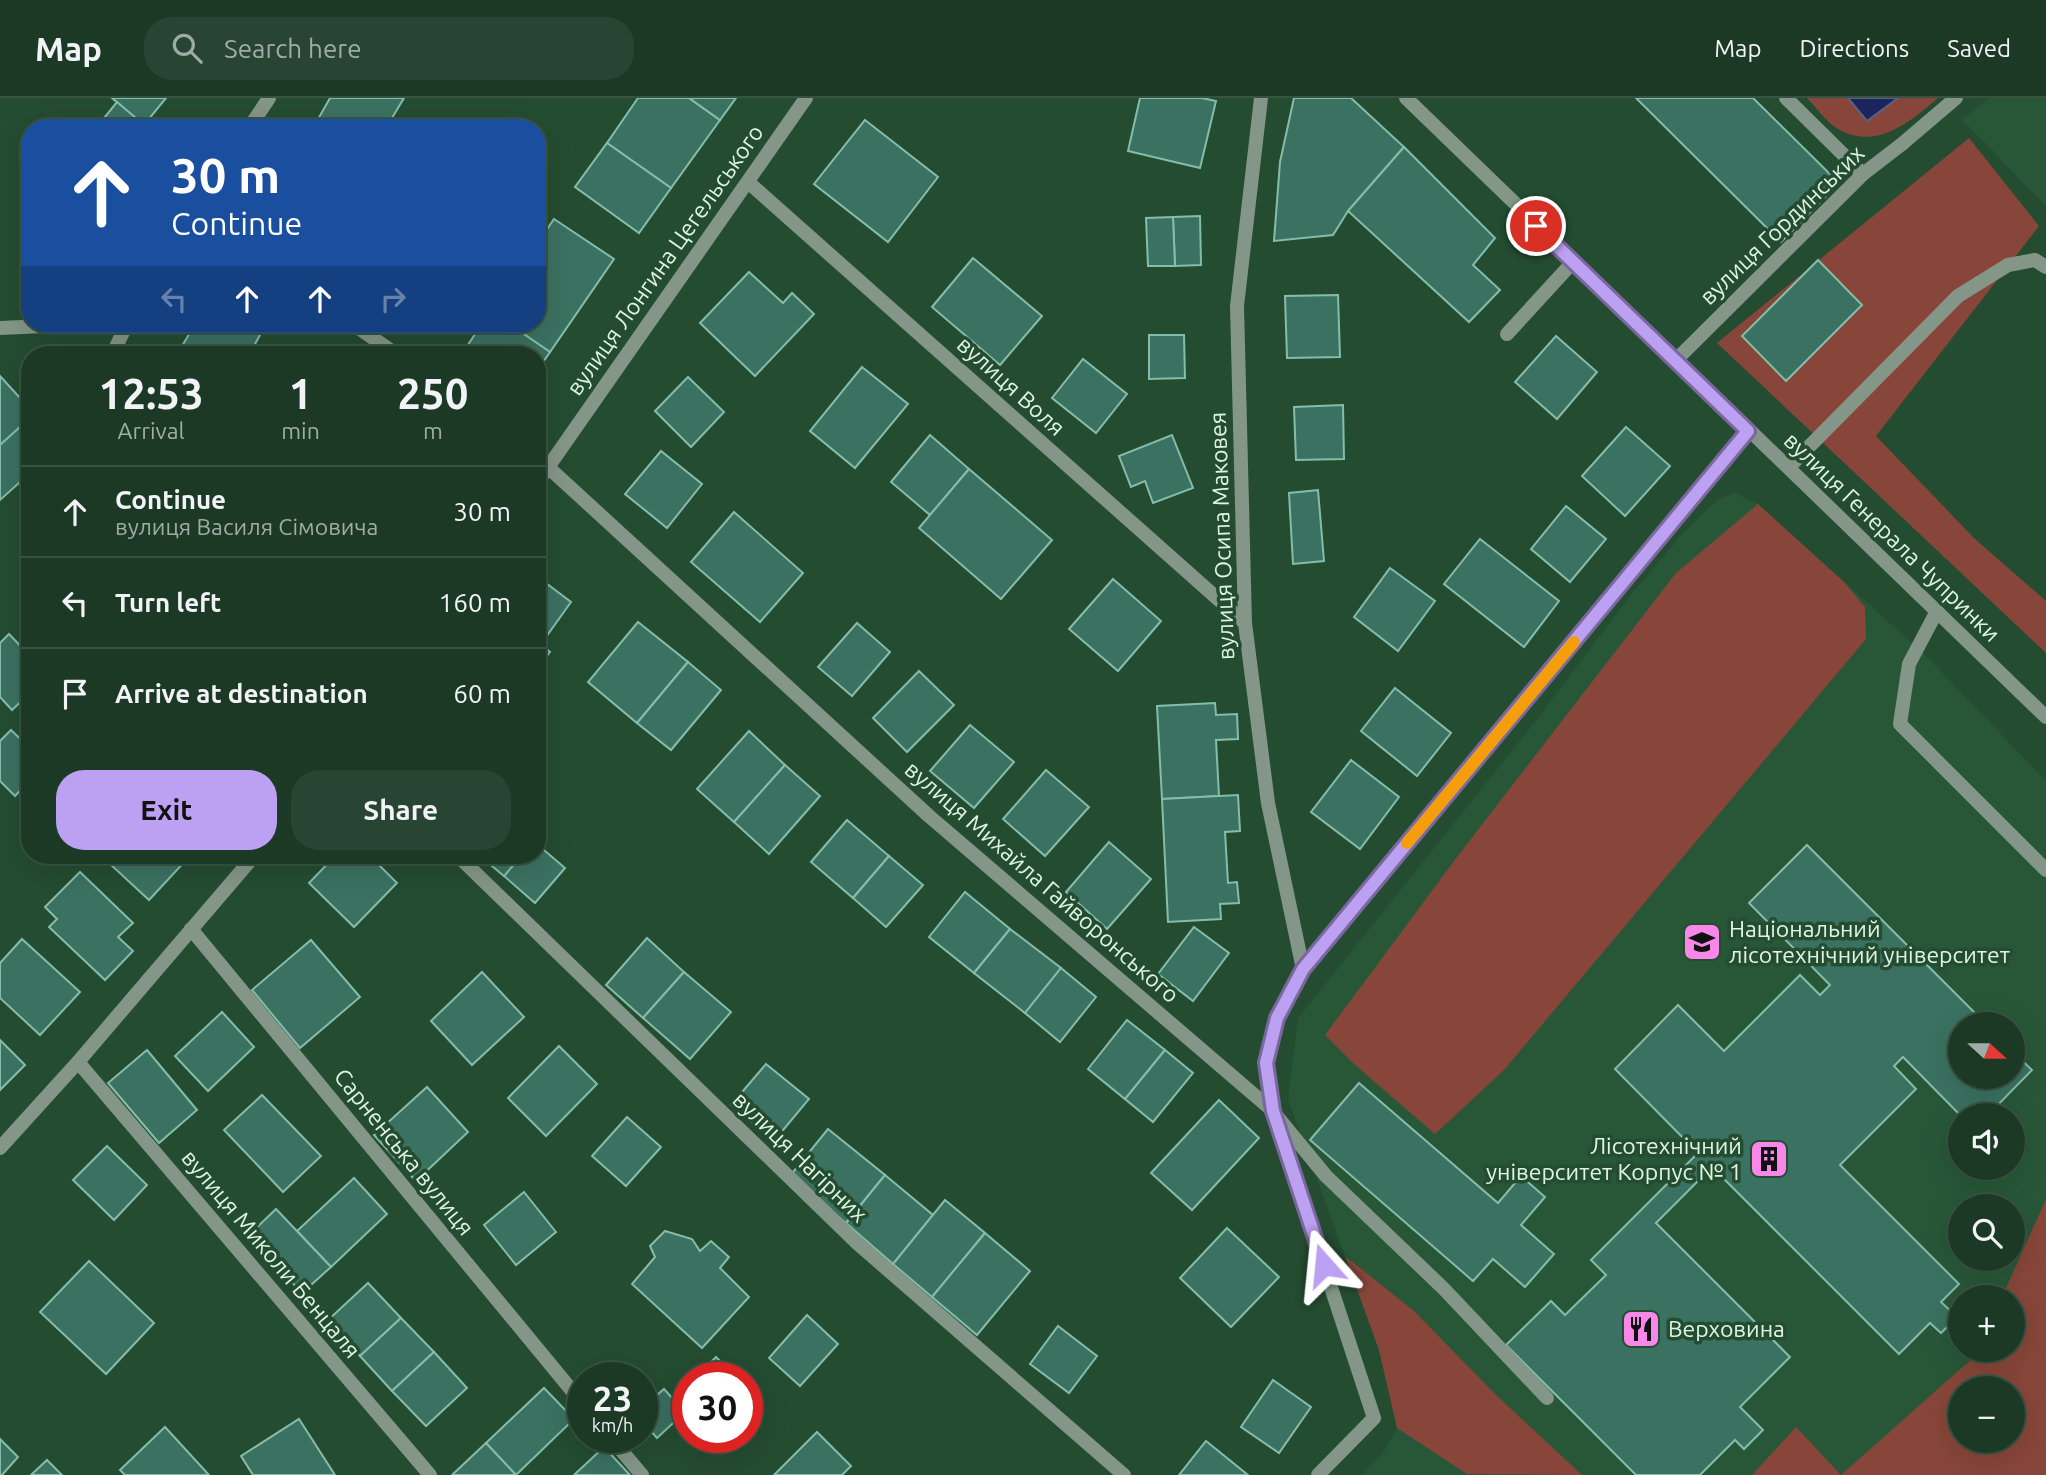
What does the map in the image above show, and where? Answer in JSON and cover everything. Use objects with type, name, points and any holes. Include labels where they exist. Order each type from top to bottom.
[{"type":"street","points":[[255,119],[268,98]]},
{"type":"street","name":"вулиця Лонгина Цегельського","points":[[546,457],[748,182],[806,98]]},
{"type":"street","name":"вулиця Осипа Маковея","points":[[1261,98],[1237,306],[1245,623],[1268,803],[1303,969]]},
{"type":"street","name":"вулиця Генерала Чупринки","points":[[1406,98],[1675,361],[1789,467],[2046,716]]},
{"type":"street","points":[[1786,98],[1863,174]]},
{"type":"street","name":"вулиця Гординських","points":[[1675,361],[1863,174],[1956,98]]},
{"type":"street","name":"вулиця Воля","points":[[748,182],[1245,623]]},
{"type":"street","points":[[1789,467],[1958,296],[2008,265],[2035,260],[2046,267]]},
{"type":"street","points":[[1507,334],[1573,262]]},
{"type":"street","points":[[0,328],[21,327]]},
{"type":"street","points":[[366,333],[384,346]]},
{"type":"street","points":[[1318,1475],[1374,1418],[1273,1111],[1266,1063],[1277,1018],[1303,969],[1748,431]]},
{"type":"street","name":"вулиця Михайла Гайворонського","points":[[546,464],[929,816],[1273,1111],[1326,1176],[1444,1289],[1547,1398]]},
{"type":"street","points":[[1937,611],[1909,664],[1900,724],[2046,870]]},
{"type":"street","points":[[0,1149],[247,864]]},
{"type":"street","name":"вулиця Нагірних","points":[[466,864],[857,1244],[1124,1475]]},
{"type":"street","name":"Сарненська вулиця","points":[[191,929],[567,1385]]},
{"type":"street","name":"вулиця Миколи Бенцаля","points":[[78,1062],[430,1475]]},
{"type":"street","points":[[623,1453],[642,1475]]},
{"type":"shaded area","points":[[1807,98],[1938,98],[1892,131],[1866,137],[1838,129]]},
{"type":"shaded area","points":[[1848,98],[1898,98],[1867,121]]},
{"type":"shaded area","points":[[1989,98],[2046,98],[2046,206],[1962,120]]},
{"type":"shaded area","points":[[1969,138],[2039,226],[1876,436],[1975,539],[2046,601],[2046,653],[1717,343]]},
{"type":"shaded area","name":"Національний лісотехнічний університет","points":[[1735,493],[1758,504],[1925,655],[2046,781],[2046,1475],[1362,1475],[1382,1455],[1397,1428],[1379,1350],[1288,1099],[1298,1018],[1527,732],[1633,592],[1678,539],[1717,500]]},
{"type":"shaded area","points":[[1758,504],[1844,582],[1865,607],[1866,639],[1504,1070],[1435,1134],[1354,1064],[1325,1035],[1457,857],[1676,573]]},
{"type":"shaded area","points":[[2046,1199],[2046,1475],[1841,1475],[1948,1380],[1948,1453],[2025,1453],[2025,1376],[1952,1376],[1968,1362],[2025,1362],[2025,1285],[2007,1285],[2014,1271],[2025,1271],[2025,1246]]},
{"type":"shaded area","points":[[1345,1256],[1414,1311],[1495,1394],[1582,1475],[1467,1474],[1397,1428],[1379,1350]]},
{"type":"shaded area","points":[[1796,1427],[1841,1475],[1752,1475]]},
{"type":"building","points":[[112,98],[166,98],[149,119],[137,119]]},
{"type":"building","points":[[330,98],[404,98],[391,119],[318,119]]},
{"type":"building","points":[[638,98],[689,98],[720,120],[671,188],[607,143]]},
{"type":"building","points":[[689,98],[736,98],[720,120]]},
{"type":"building","points":[[1140,98],[1202,98],[1216,101],[1200,168],[1128,151]]},
{"type":"building","points":[[1294,98],[1351,98],[1404,147],[1348,211],[1333,235],[1274,241],[1280,162]]},
{"type":"building","points":[[1636,98],[1753,98],[1839,183],[1781,242]]},
{"type":"building","points":[[117,102],[137,119],[103,119]]},
{"type":"building","points":[[865,120],[938,177],[888,242],[814,184]]},
{"type":"building","points":[[607,143],[671,188],[639,233],[575,187]]},
{"type":"building","points":[[1404,147],[1495,238],[1473,265],[1500,290],[1469,322],[1348,211]]},
{"type":"building","points":[[1200,216],[1201,265],[1175,266],[1173,217]]},
{"type":"building","points":[[1173,217],[1175,266],[1148,266],[1146,218]]},
{"type":"building","points":[[554,219],[614,259],[550,352],[546,346],[541,346],[522,333],[546,333],[546,231]]},
{"type":"building","points":[[973,258],[1042,316],[1000,365],[932,307]]},
{"type":"building","points":[[1818,260],[1862,305],[1786,381],[1742,336]]},
{"type":"building","points":[[749,272],[783,303],[792,293],[814,314],[755,376],[700,323]]},
{"type":"building","points":[[1338,295],[1340,357],[1287,358],[1285,296]]},
{"type":"building","points":[[190,333],[261,333],[254,346],[182,346]]},
{"type":"building","points":[[476,333],[522,333],[541,346],[467,346]]},
{"type":"building","points":[[1149,335],[1184,335],[1185,378],[1149,379]]},
{"type":"building","points":[[1556,336],[1597,372],[1557,419],[1515,382]]},
{"type":"building","points":[[1083,359],[1127,394],[1096,433],[1052,398]]},
{"type":"building","points":[[862,367],[908,404],[855,468],[810,431]]},
{"type":"building","points":[[0,376],[21,399],[21,426],[0,445]]},
{"type":"building","points":[[688,377],[724,412],[691,447],[655,411]]},
{"type":"building","points":[[1343,405],[1344,459],[1296,460],[1294,407]]},
{"type":"building","points":[[21,426],[21,481],[0,500],[0,445]]},
{"type":"building","points":[[1626,427],[1670,466],[1625,516],[1582,476]]},
{"type":"building","points":[[930,435],[969,469],[930,515],[891,482]]},
{"type":"building","points":[[1172,435],[1193,488],[1153,503],[1145,481],[1131,487],[1119,456]]},
{"type":"building","points":[[661,451],[702,484],[667,528],[625,494]]},
{"type":"building","points":[[969,469],[1052,540],[1001,599],[919,528]]},
{"type":"building","points":[[1318,490],[1324,561],[1293,564],[1289,493]]},
{"type":"building","points":[[1566,506],[1606,539],[1570,582],[1531,549]]},
{"type":"building","points":[[734,512],[803,573],[760,622],[691,562]]},
{"type":"building","points":[[1480,539],[1559,601],[1524,647],[1444,584]]},
{"type":"building","points":[[1390,568],[1435,601],[1398,651],[1354,617]]},
{"type":"building","points":[[1113,579],[1161,621],[1118,671],[1069,629]]},
{"type":"building","points":[[546,583],[571,602],[546,637]]},
{"type":"building","points":[[638,622],[688,662],[637,723],[588,682]]},
{"type":"building","points":[[857,623],[890,652],[852,696],[818,667]]},
{"type":"building","points":[[9,634],[21,647],[21,702],[12,710],[0,697],[0,643]]},
{"type":"building","points":[[688,662],[721,690],[671,750],[637,723]]},
{"type":"building","points":[[919,671],[954,705],[907,752],[873,718]]},
{"type":"building","points":[[1395,688],[1451,733],[1417,776],[1361,731]]},
{"type":"building","points":[[1215,703],[1216,715],[1237,714],[1238,739],[1216,740],[1219,796],[1162,799],[1157,706]]},
{"type":"building","points":[[970,725],[1014,762],[974,808],[930,771]]},
{"type":"building","points":[[11,730],[21,739],[21,790],[15,796],[0,781],[0,741]]},
{"type":"building","points":[[749,731],[785,765],[734,822],[697,789]]},
{"type":"building","points":[[1351,760],[1399,797],[1360,849],[1311,812]]},
{"type":"building","points":[[785,765],[820,796],[769,854],[734,822]]},
{"type":"building","points":[[1046,770],[1089,807],[1045,856],[1003,819]]},
{"type":"building","points":[[1238,795],[1240,831],[1225,832],[1228,883],[1237,882],[1239,903],[1220,904],[1221,919],[1168,922],[1162,799]]},
{"type":"building","points":[[847,820],[889,856],[853,898],[811,862]]},
{"type":"building","points":[[1109,842],[1151,879],[1107,929],[1066,892]]},
{"type":"building","name":"Лісотехнічний університет Корпус № 1","points":[[1807,845],[1974,1012],[1948,1012],[1948,1089],[2013,1089],[2000,1103],[1948,1103],[1903,1057],[1894,1066],[1916,1089],[1840,1165],[1959,1284],[1948,1285],[1948,1295],[1941,1302],[1948,1309],[1948,1326],[1941,1333],[1930,1323],[1899,1354],[1712,1167],[1656,1223],[1790,1357],[1740,1407],[1763,1430],[1744,1449],[1735,1440],[1700,1475],[1636,1475],[1506,1345],[1551,1301],[1565,1315],[1606,1275],[1591,1260],[1698,1153],[1615,1069],[1678,1005],[1724,1051],[1800,975],[1820,995],[1830,985],[1749,903]]},
{"type":"building","points":[[546,852],[565,868],[535,903],[504,876],[514,864],[546,864]]},
{"type":"building","points":[[889,856],[923,885],[886,927],[853,898]]},
{"type":"building","points":[[110,864],[182,864],[149,900]]},
{"type":"building","points":[[327,864],[378,864],[397,883],[354,927],[309,883]]},
{"type":"building","points":[[490,864],[514,864],[504,876]]},
{"type":"building","points":[[80,872],[133,923],[118,937],[133,951],[105,980],[49,927],[57,919],[45,907]]},
{"type":"building","points":[[965,892],[1010,929],[974,973],[929,937]]},
{"type":"building","points":[[1194,927],[1229,953],[1193,1001],[1158,974]]},
{"type":"building","points":[[1010,929],[1061,968],[1025,1013],[974,973]]},
{"type":"building","points":[[647,938],[684,972],[643,1018],[606,985]]},
{"type":"building","points":[[22,939],[80,992],[40,1035],[0,998],[0,963]]},
{"type":"building","points":[[311,940],[360,997],[300,1048],[252,990]]},
{"type":"building","points":[[1061,968],[1096,997],[1060,1042],[1025,1013]]},
{"type":"building","points":[[482,972],[524,1017],[472,1065],[431,1021]]},
{"type":"building","points":[[684,972],[731,1012],[690,1059],[643,1018]]},
{"type":"building","points":[[222,1012],[254,1047],[208,1091],[175,1056]]},
{"type":"building","points":[[1127,1020],[1165,1050],[1125,1099],[1088,1069]]},
{"type":"building","points":[[0,1040],[25,1065],[0,1090]]},
{"type":"building","points":[[559,1046],[597,1084],[546,1136],[508,1098]]},
{"type":"building","points":[[147,1050],[197,1110],[159,1143],[108,1083]]},
{"type":"building","points":[[1165,1050],[1193,1073],[1153,1122],[1125,1099]]},
{"type":"building","name":"Лісотехнічний університет Корпус № 1","points":[[2025,1063],[2032,1070],[2025,1077]]},
{"type":"building","points":[[766,1064],[809,1099],[774,1141],[731,1105]]},
{"type":"building","points":[[1359,1083],[1498,1203],[1521,1176],[1545,1197],[1521,1225],[1554,1254],[1525,1287],[1493,1259],[1473,1281],[1310,1140]]},
{"type":"building","points":[[427,1087],[468,1132],[416,1181],[374,1135]]},
{"type":"building","points":[[262,1095],[321,1156],[283,1192],[224,1130]]},
{"type":"building","points":[[1219,1100],[1259,1138],[1192,1210],[1151,1173]]},
{"type":"building","points":[[627,1117],[661,1147],[626,1186],[592,1156]]},
{"type":"building","points":[[828,1129],[885,1175],[846,1223],[789,1177]]},
{"type":"building","points":[[107,1146],[147,1185],[114,1220],[73,1180]]},
{"type":"building","points":[[885,1175],[933,1215],[893,1264],[846,1223]]},
{"type":"building","points":[[354,1178],[387,1214],[331,1267],[297,1231]]},
{"type":"building","points":[[524,1192],[556,1232],[516,1265],[484,1225]]},
{"type":"building","points":[[945,1200],[985,1233],[932,1297],[893,1264]]},
{"type":"building","points":[[276,1209],[331,1267],[302,1293],[248,1236]]},
{"type":"building","points":[[1227,1228],[1279,1277],[1231,1327],[1180,1278]]},
{"type":"building","points":[[665,1231],[692,1239],[700,1251],[711,1241],[729,1257],[720,1268],[749,1297],[702,1348],[632,1284],[655,1257],[650,1246]]},
{"type":"building","points":[[985,1233],[1030,1271],[977,1335],[932,1297]]},
{"type":"building","points":[[89,1261],[154,1323],[106,1374],[40,1312]]},
{"type":"building","points":[[368,1283],[401,1318],[360,1356],[327,1321]]},
{"type":"building","points":[[807,1315],[838,1344],[800,1386],[769,1358]]},
{"type":"building","points":[[401,1318],[434,1352],[392,1391],[360,1356]]},
{"type":"building","points":[[1058,1326],[1097,1356],[1069,1393],[1030,1364]]},
{"type":"building","points":[[434,1352],[467,1388],[426,1426],[392,1391]]},
{"type":"building","points":[[1273,1380],[1311,1407],[1279,1453],[1241,1427]]},
{"type":"building","points":[[544,1388],[567,1412],[567,1426],[516,1475],[486,1443]]},
{"type":"building","points":[[664,1389],[672,1398],[672,1424],[658,1437],[658,1394]]},
{"type":"building","points":[[299,1419],[335,1475],[253,1475],[241,1456]]},
{"type":"building","points":[[165,1427],[209,1475],[125,1475],[120,1470]]},
{"type":"building","points":[[817,1432],[851,1466],[842,1475],[774,1475]]},
{"type":"building","points":[[0,1439],[18,1457],[2,1475],[0,1475]]},
{"type":"building","points":[[1206,1441],[1248,1475],[1179,1475]]},
{"type":"building","points":[[486,1443],[516,1475],[452,1475]]},
{"type":"building","points":[[598,1453],[610,1453],[630,1475],[574,1475]]},
{"type":"building","points":[[47,1460],[62,1475],[31,1475]]},
{"type":"slow traffic","points":[[1407,843],[1574,642]]},
{"type":"place","name":"Національний лісотехнічний університет","points":[[1702,942]]},
{"type":"place","name":"Лісотехнічний університет Корпус № 1","points":[[1769,1159]]},
{"type":"place","name":"Верховина","points":[[1641,1329]]},
{"type":"route","points":[[1324,1265],[1273,1111],[1266,1063],[1277,1018],[1303,969],[1748,431],[1536,226]]}]
